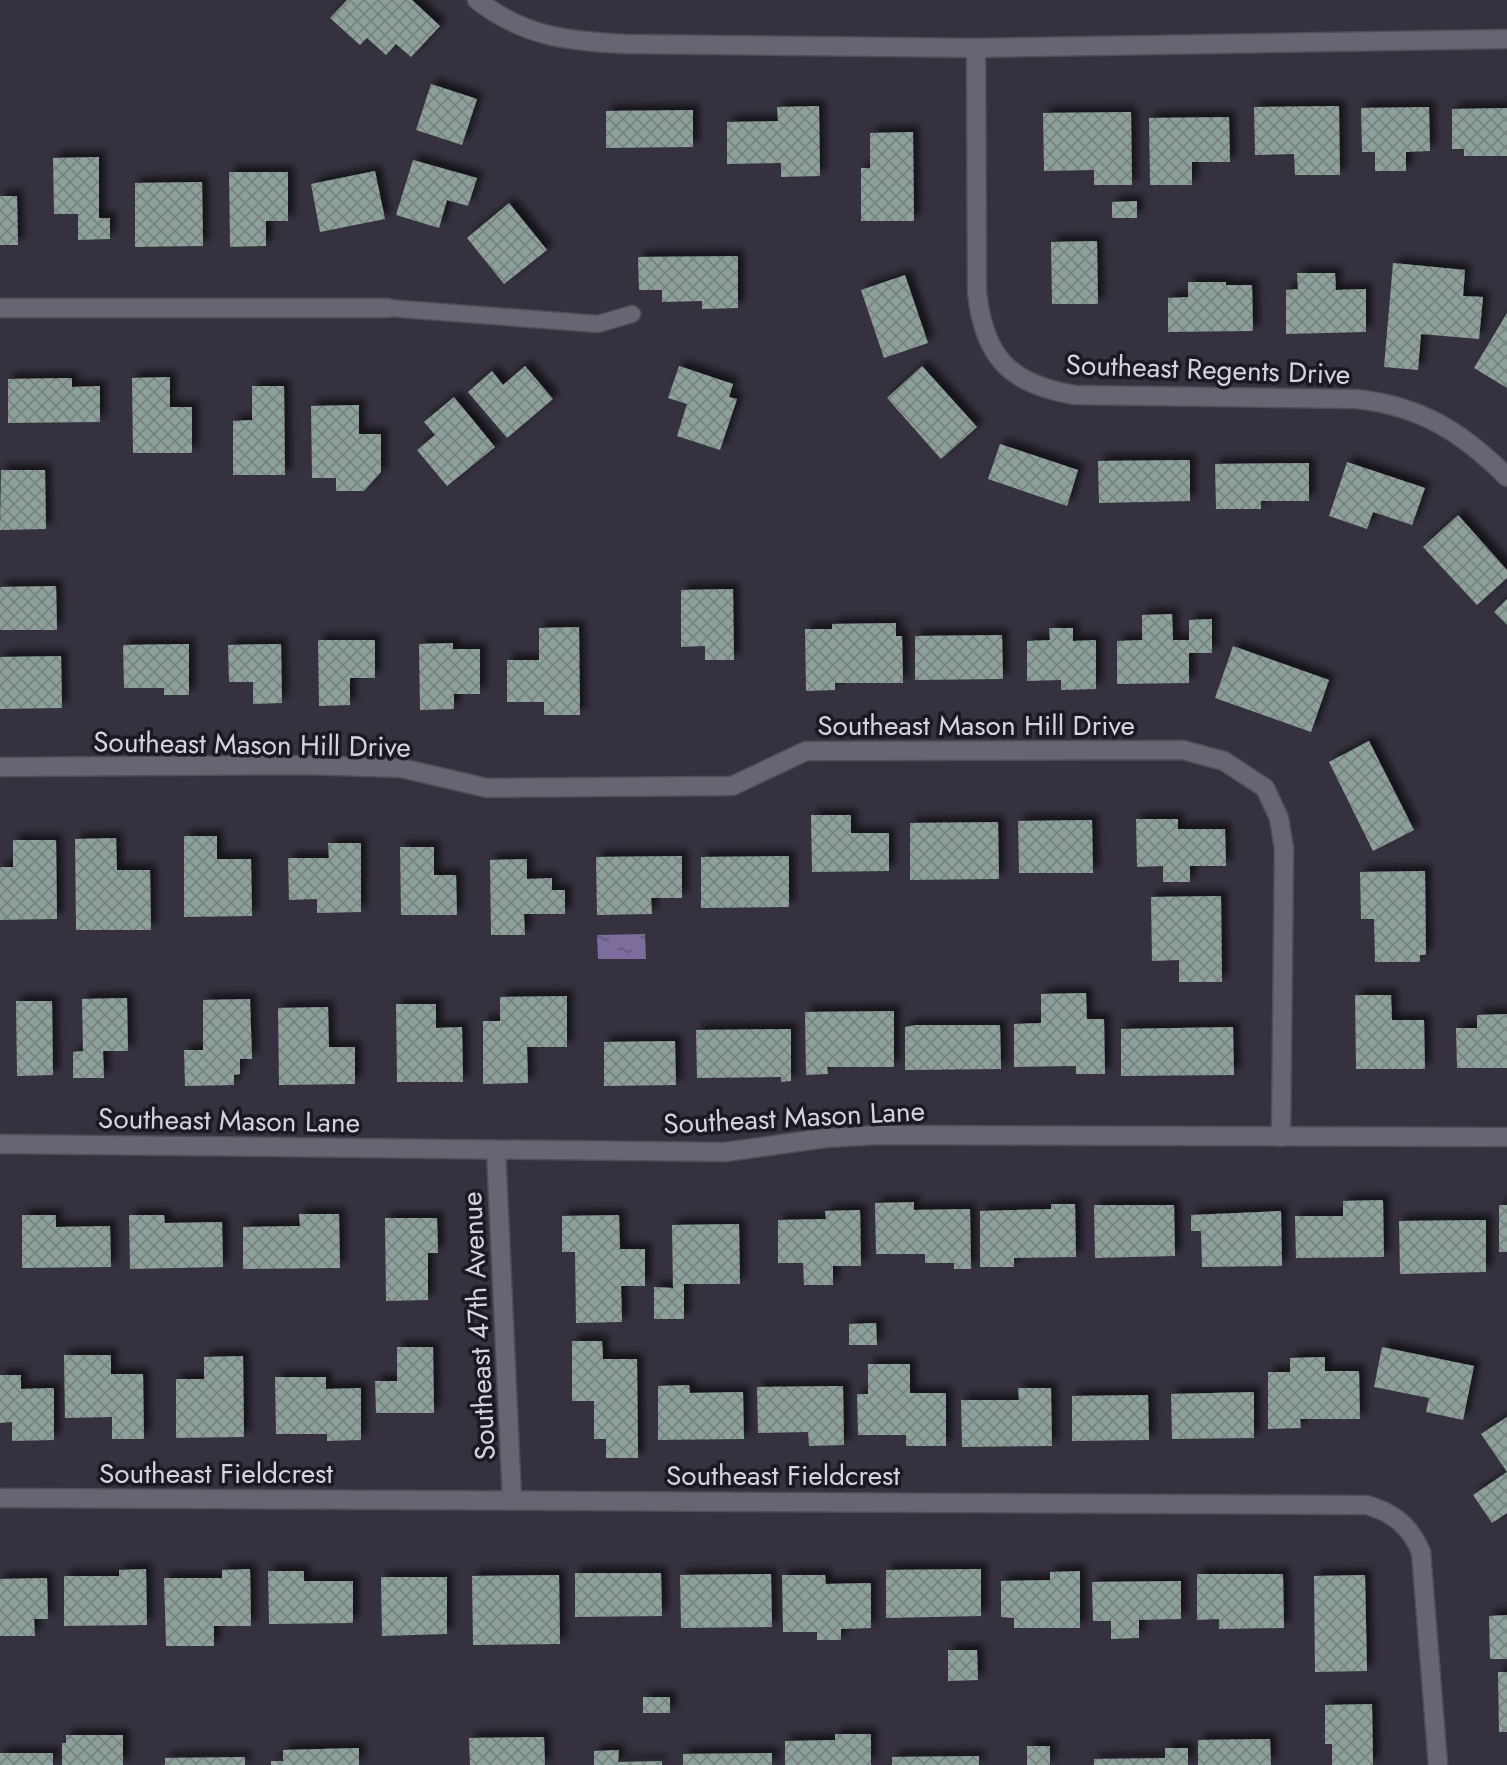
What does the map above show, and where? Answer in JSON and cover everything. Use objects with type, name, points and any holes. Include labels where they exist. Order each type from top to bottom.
[{"type":"street","points":[[477,0],[517,26],[547,37],[625,44],[976,48],[1507,39]]},
{"type":"street","name":"Southeast Regents Drive","points":[[976,48],[977,292],[980,320],[986,340],[995,353],[1019,376],[1037,386],[1075,395],[1356,399],[1380,402],[1446,426],[1486,456],[1507,477]]},
{"type":"street","points":[[0,308],[388,308]]},
{"type":"street","name":"Southeast Mason Hill Drive","points":[[0,768],[308,765],[401,768],[487,788],[499,788],[732,786],[806,751],[1183,750],[1224,761],[1265,788],[1279,818],[1284,849],[1281,1137]]},
{"type":"street","name":"Southeast Mason Lane","points":[[0,1144],[725,1152],[876,1135],[1507,1137]]},
{"type":"street","name":"Southeast 47th Avenue","points":[[496,1150],[512,1500]]},
{"type":"street","name":"Southeast Fieldcrest","points":[[0,1498],[1367,1505],[1385,1510],[1402,1522],[1413,1534],[1421,1552],[1433,1675],[1438,1765]]},
{"type":"lane","points":[[388,308],[598,324],[632,314]]},
{"type":"water","points":[[645,934],[646,959],[598,959],[597,935]]},
{"type":"building","points":[[347,0],[412,0],[440,26],[411,57],[396,44],[386,55],[367,38],[360,45],[330,18]]},
{"type":"building","points":[[431,84],[477,99],[462,145],[416,130]]},
{"type":"building","points":[[819,106],[820,176],[781,177],[781,163],[727,164],[727,122],[778,121],[777,107]]},
{"type":"building","points":[[1339,106],[1340,175],[1295,175],[1294,154],[1255,155],[1254,107]]},
{"type":"building","points":[[1429,107],[1430,151],[1406,152],[1406,171],[1375,171],[1375,152],[1362,152],[1361,108]]},
{"type":"building","points":[[1507,108],[1507,156],[1464,156],[1464,149],[1452,149],[1452,109]]},
{"type":"building","points":[[693,110],[693,147],[606,148],[606,111]]},
{"type":"building","points":[[1131,112],[1132,185],[1094,185],[1094,170],[1044,171],[1043,113]]},
{"type":"building","points":[[1229,117],[1230,162],[1192,162],[1192,185],[1150,185],[1149,118]]},
{"type":"building","points":[[913,132],[914,221],[861,221],[861,168],[870,168],[870,133]]},
{"type":"building","points":[[99,157],[99,218],[110,218],[110,239],[78,240],[78,214],[54,214],[53,158]]},
{"type":"building","points":[[413,160],[477,178],[468,206],[447,200],[439,228],[396,215]]},
{"type":"building","points":[[375,171],[385,219],[320,232],[311,184]]},
{"type":"building","points":[[229,172],[288,172],[288,221],[266,221],[266,246],[230,247]]},
{"type":"building","points":[[202,182],[203,246],[135,247],[135,183]]},
{"type":"building","points":[[0,196],[17,196],[18,245],[0,245]]},
{"type":"building","points":[[1137,201],[1137,218],[1112,218],[1112,202]]},
{"type":"building","points":[[509,203],[547,250],[504,284],[467,238]]},
{"type":"building","points":[[1097,241],[1098,304],[1052,304],[1051,242]]},
{"type":"building","points":[[738,256],[738,308],[702,309],[702,301],[662,302],[662,290],[639,290],[638,257]]},
{"type":"building","points":[[1393,263],[1465,270],[1463,296],[1483,297],[1479,339],[1421,334],[1418,370],[1384,367]]},
{"type":"building","points":[[1297,273],[1335,273],[1336,290],[1366,289],[1366,332],[1286,334],[1286,290],[1298,289]]},
{"type":"building","points":[[905,275],[928,343],[884,358],[861,290]]},
{"type":"building","points":[[1188,282],[1252,285],[1253,331],[1168,332],[1168,298],[1188,297]]},
{"type":"building","points":[[1507,313],[1507,388],[1474,368]]},
{"type":"building","points":[[525,366],[553,399],[507,438],[468,392],[492,371],[503,385]]},
{"type":"building","points":[[679,366],[733,384],[729,397],[737,399],[720,450],[677,436],[687,404],[668,398]]},
{"type":"building","points":[[922,366],[977,427],[941,459],[887,398]]},
{"type":"building","points":[[170,377],[170,407],[192,407],[192,453],[133,453],[132,378]]},
{"type":"building","points":[[72,378],[72,387],[100,386],[100,422],[8,423],[8,379]]},
{"type":"building","points":[[252,386],[284,386],[285,475],[233,475],[233,421],[252,420]]},
{"type":"building","points":[[454,397],[495,447],[447,486],[417,450],[435,435],[424,422]]},
{"type":"building","points":[[359,405],[359,434],[381,434],[381,472],[364,491],[336,491],[336,478],[312,478],[311,406]]},
{"type":"building","points":[[1000,444],[1078,470],[1067,506],[988,479]]},
{"type":"building","points":[[1190,460],[1190,501],[1099,503],[1098,461]]},
{"type":"building","points":[[1347,462],[1425,488],[1412,525],[1373,512],[1367,529],[1329,516]]},
{"type":"building","points":[[1309,463],[1309,501],[1261,501],[1261,509],[1216,509],[1215,464]]},
{"type":"building","points":[[1,470],[45,470],[46,529],[0,530]]},
{"type":"building","points":[[1458,515],[1507,570],[1507,578],[1477,605],[1423,547]]},
{"type":"building","points":[[56,586],[57,630],[0,630],[0,587]]},
{"type":"building","points":[[733,589],[734,660],[705,660],[705,646],[681,647],[681,590]]},
{"type":"building","points":[[1507,599],[1507,625],[1494,612]]},
{"type":"building","points":[[1172,614],[1173,640],[1189,640],[1189,620],[1212,619],[1212,653],[1189,653],[1189,683],[1117,684],[1117,641],[1142,640],[1142,615]]},
{"type":"building","points":[[896,623],[896,636],[902,636],[903,683],[835,683],[835,690],[806,691],[805,629],[832,629],[832,624]]},
{"type":"building","points":[[579,627],[580,715],[544,715],[544,702],[507,702],[507,660],[539,660],[539,628]]},
{"type":"building","points":[[1049,628],[1073,628],[1073,641],[1096,640],[1096,689],[1061,690],[1061,680],[1027,681],[1027,641],[1050,640]]},
{"type":"building","points":[[1002,635],[1003,679],[915,680],[915,636]]},
{"type":"building","points":[[318,640],[375,640],[375,678],[350,678],[350,705],[319,706]]},
{"type":"building","points":[[453,643],[453,649],[480,649],[480,694],[454,694],[454,709],[420,710],[419,644]]},
{"type":"building","points":[[189,644],[189,695],[164,695],[164,688],[124,688],[123,645]]},
{"type":"building","points":[[281,644],[282,703],[253,704],[253,682],[229,682],[228,645]]},
{"type":"building","points":[[1233,646],[1329,680],[1311,732],[1215,698]]},
{"type":"building","points":[[61,656],[62,708],[0,709],[0,657]]},
{"type":"building","points":[[1369,741],[1414,830],[1373,851],[1329,762]]},
{"type":"building","points":[[811,815],[851,815],[851,833],[889,833],[889,871],[812,872]]},
{"type":"building","points":[[1136,819],[1178,819],[1178,829],[1225,829],[1226,866],[1190,866],[1190,882],[1163,882],[1163,866],[1137,867]]},
{"type":"building","points":[[1092,820],[1093,873],[1019,873],[1018,821]]},
{"type":"building","points":[[998,822],[999,879],[910,880],[910,823]]},
{"type":"building","points":[[184,836],[217,836],[217,859],[251,859],[252,916],[184,917]]},
{"type":"building","points":[[116,838],[117,870],[150,870],[151,930],[76,930],[75,839]]},
{"type":"building","points":[[13,840],[56,840],[57,919],[0,920],[0,867],[13,867]]},
{"type":"building","points":[[328,843],[361,843],[361,912],[317,913],[317,899],[289,900],[288,858],[329,858]]},
{"type":"building","points":[[400,847],[434,847],[434,875],[456,875],[457,915],[401,915]]},
{"type":"building","points":[[682,856],[682,898],[651,898],[652,914],[597,915],[596,857]]},
{"type":"building","points":[[789,856],[789,907],[701,908],[701,857]]},
{"type":"building","points":[[527,859],[527,879],[552,878],[552,890],[565,890],[565,914],[524,914],[525,935],[491,935],[490,860]]},
{"type":"building","points":[[1425,871],[1426,955],[1420,955],[1420,962],[1375,962],[1374,919],[1361,919],[1360,872]]},
{"type":"building","points":[[1221,896],[1222,982],[1179,982],[1179,960],[1152,961],[1151,897]]},
{"type":"building","points":[[1086,993],[1087,1019],[1104,1019],[1105,1074],[1076,1074],[1076,1066],[1014,1067],[1014,1024],[1041,1023],[1041,994]]},
{"type":"building","points":[[1355,995],[1391,995],[1392,1020],[1424,1020],[1425,1069],[1356,1069]]},
{"type":"building","points":[[567,996],[567,1047],[527,1047],[528,1083],[483,1084],[483,1021],[500,1021],[500,997]]},
{"type":"building","points":[[127,998],[128,1051],[103,1051],[104,1078],[73,1078],[73,1052],[83,1051],[82,999]]},
{"type":"building","points":[[250,999],[252,1059],[240,1059],[240,1074],[234,1075],[234,1085],[185,1086],[184,1050],[203,1050],[203,1000]]},
{"type":"building","points":[[16,1001],[52,1001],[53,1075],[17,1076]]},
{"type":"building","points":[[396,1004],[436,1004],[436,1028],[462,1027],[463,1082],[397,1082]]},
{"type":"building","points":[[328,1007],[329,1047],[355,1047],[355,1084],[279,1085],[278,1008]]},
{"type":"building","points":[[894,1011],[894,1067],[827,1067],[828,1074],[806,1075],[805,1012]]},
{"type":"building","points":[[1507,1014],[1507,1068],[1457,1068],[1456,1028],[1477,1028],[1477,1015]]},
{"type":"building","points":[[1000,1025],[1001,1069],[905,1070],[905,1027]]},
{"type":"building","points":[[1233,1027],[1234,1075],[1121,1076],[1121,1029]]},
{"type":"building","points":[[791,1029],[791,1081],[781,1082],[781,1077],[697,1078],[696,1030]]},
{"type":"building","points":[[675,1041],[676,1085],[604,1086],[604,1042]]},
{"type":"building","points":[[1383,1200],[1384,1257],[1296,1258],[1295,1216],[1343,1216],[1343,1201]]},
{"type":"building","points":[[914,1202],[914,1210],[970,1209],[971,1269],[954,1269],[954,1263],[925,1263],[925,1254],[876,1254],[875,1203]]},
{"type":"building","points":[[1051,1204],[1075,1204],[1076,1257],[1014,1258],[1014,1267],[980,1267],[980,1211],[1051,1209]]},
{"type":"building","points":[[1094,1205],[1174,1205],[1175,1256],[1095,1258]]},
{"type":"building","points":[[1499,1205],[1507,1205],[1507,1252],[1499,1252]]},
{"type":"building","points":[[860,1210],[861,1266],[833,1266],[833,1285],[804,1285],[803,1263],[778,1263],[778,1220],[826,1219],[825,1211]]},
{"type":"building","points":[[1281,1211],[1282,1266],[1202,1267],[1201,1231],[1191,1231],[1191,1215]]},
{"type":"building","points":[[299,1214],[339,1214],[340,1268],[243,1269],[243,1227],[300,1226]]},
{"type":"building","points":[[22,1215],[56,1215],[56,1227],[110,1226],[111,1267],[22,1268]]},
{"type":"building","points":[[129,1215],[164,1215],[165,1223],[222,1222],[223,1267],[130,1269]]},
{"type":"building","points":[[619,1215],[620,1249],[645,1249],[645,1286],[621,1286],[622,1322],[576,1323],[575,1252],[562,1252],[562,1216]]},
{"type":"building","points":[[385,1218],[437,1218],[438,1253],[428,1253],[428,1300],[386,1301]]},
{"type":"building","points":[[1486,1220],[1486,1272],[1400,1274],[1399,1221]]},
{"type":"building","points":[[739,1224],[740,1284],[684,1284],[684,1319],[654,1319],[654,1287],[673,1288],[672,1225]]},
{"type":"building","points":[[876,1323],[877,1345],[849,1345],[849,1324]]},
{"type":"building","points":[[572,1341],[602,1341],[603,1359],[637,1359],[638,1458],[606,1458],[606,1439],[594,1439],[594,1401],[572,1401]]},
{"type":"building","points":[[397,1347],[433,1347],[434,1413],[376,1413],[375,1381],[397,1381]]},
{"type":"building","points":[[1382,1347],[1474,1366],[1463,1420],[1426,1412],[1429,1398],[1374,1387]]},
{"type":"building","points":[[64,1355],[111,1355],[111,1374],[143,1374],[144,1439],[112,1439],[112,1417],[65,1418]]},
{"type":"building","points":[[243,1356],[244,1437],[176,1438],[176,1379],[204,1379],[204,1357]]},
{"type":"building","points":[[1325,1357],[1325,1371],[1359,1371],[1360,1419],[1300,1419],[1301,1428],[1268,1429],[1268,1372],[1290,1372],[1290,1358]]},
{"type":"building","points":[[868,1364],[910,1364],[910,1393],[946,1393],[946,1446],[906,1446],[906,1435],[858,1435],[857,1394],[868,1394]]},
{"type":"building","points":[[0,1375],[21,1375],[21,1389],[54,1388],[54,1440],[12,1441],[12,1422],[0,1423]]},
{"type":"building","points":[[275,1377],[326,1377],[326,1389],[361,1388],[361,1440],[327,1441],[327,1434],[276,1434]]},
{"type":"building","points":[[689,1385],[690,1393],[743,1392],[744,1439],[658,1440],[658,1386]]},
{"type":"building","points":[[843,1386],[844,1445],[809,1446],[808,1432],[758,1433],[757,1387]]},
{"type":"building","points":[[1018,1388],[1051,1388],[1052,1446],[962,1447],[961,1400],[1019,1400]]},
{"type":"building","points":[[1254,1392],[1254,1438],[1172,1439],[1171,1394]]},
{"type":"building","points":[[1148,1395],[1149,1440],[1072,1441],[1072,1396]]},
{"type":"building","points":[[1507,1417],[1507,1472],[1481,1434]]},
{"type":"building","points":[[1507,1472],[1507,1513],[1492,1523],[1473,1495]]},
{"type":"building","points":[[146,1569],[147,1625],[64,1626],[64,1576],[119,1576],[119,1570]]},
{"type":"building","points":[[250,1569],[251,1626],[214,1626],[214,1646],[166,1646],[164,1578],[222,1578],[222,1570]]},
{"type":"building","points":[[981,1569],[981,1616],[886,1618],[886,1570]]},
{"type":"building","points":[[268,1571],[304,1571],[304,1581],[353,1581],[353,1623],[269,1624]]},
{"type":"building","points":[[1080,1571],[1080,1628],[1014,1628],[1014,1618],[1001,1617],[1001,1581],[1050,1580],[1050,1572]]},
{"type":"building","points":[[575,1573],[661,1573],[662,1616],[575,1617]]},
{"type":"building","points":[[771,1574],[772,1627],[681,1628],[680,1575]]},
{"type":"building","points":[[1197,1574],[1283,1574],[1284,1628],[1219,1629],[1219,1619],[1197,1620]]},
{"type":"building","points":[[559,1575],[560,1644],[473,1645],[472,1576]]},
{"type":"building","points":[[782,1575],[825,1575],[826,1584],[871,1583],[871,1628],[841,1629],[841,1640],[817,1640],[817,1632],[783,1632]]},
{"type":"building","points":[[1365,1575],[1367,1671],[1315,1672],[1314,1576]]},
{"type":"building","points":[[381,1577],[447,1577],[447,1634],[382,1636]]},
{"type":"building","points":[[47,1578],[48,1619],[34,1619],[35,1636],[0,1636],[0,1579]]},
{"type":"building","points":[[1181,1581],[1181,1619],[1139,1620],[1139,1638],[1111,1639],[1111,1621],[1093,1621],[1092,1582]]},
{"type":"building","points":[[1507,1615],[1507,1659],[1490,1659],[1489,1616]]},
{"type":"building","points":[[948,1650],[977,1650],[978,1680],[948,1681]]},
{"type":"building","points":[[1498,1672],[1507,1672],[1507,1732],[1499,1732]]},
{"type":"building","points":[[643,1697],[670,1697],[670,1713],[643,1713]]},
{"type":"building","points":[[1372,1704],[1373,1765],[1332,1765],[1332,1744],[1325,1744],[1325,1705]]},
{"type":"building","points":[[835,1734],[871,1734],[871,1765],[785,1765],[785,1741],[835,1740]]},
{"type":"building","points":[[66,1735],[123,1735],[123,1765],[62,1765],[62,1743],[66,1743]]},
{"type":"building","points":[[544,1737],[545,1765],[470,1765],[469,1738]]},
{"type":"building","points":[[1270,1739],[1271,1765],[1198,1765],[1198,1740]]},
{"type":"building","points":[[1027,1746],[1050,1746],[1050,1765],[1027,1765]]},
{"type":"building","points":[[359,1748],[359,1765],[271,1765],[271,1761],[283,1761],[283,1750]]},
{"type":"building","points":[[1165,1748],[1188,1748],[1188,1765],[1094,1765],[1094,1759],[1165,1758]]},
{"type":"building","points":[[619,1750],[618,1762],[662,1761],[662,1765],[594,1765],[594,1751]]},
{"type":"building","points":[[0,1753],[53,1753],[53,1765],[0,1765]]},
{"type":"building","points":[[772,1753],[772,1765],[683,1765],[683,1754]]},
{"type":"building","points":[[979,1756],[979,1765],[892,1765],[892,1757]]},
{"type":"building","points":[[245,1757],[245,1765],[165,1765],[165,1758]]}]
